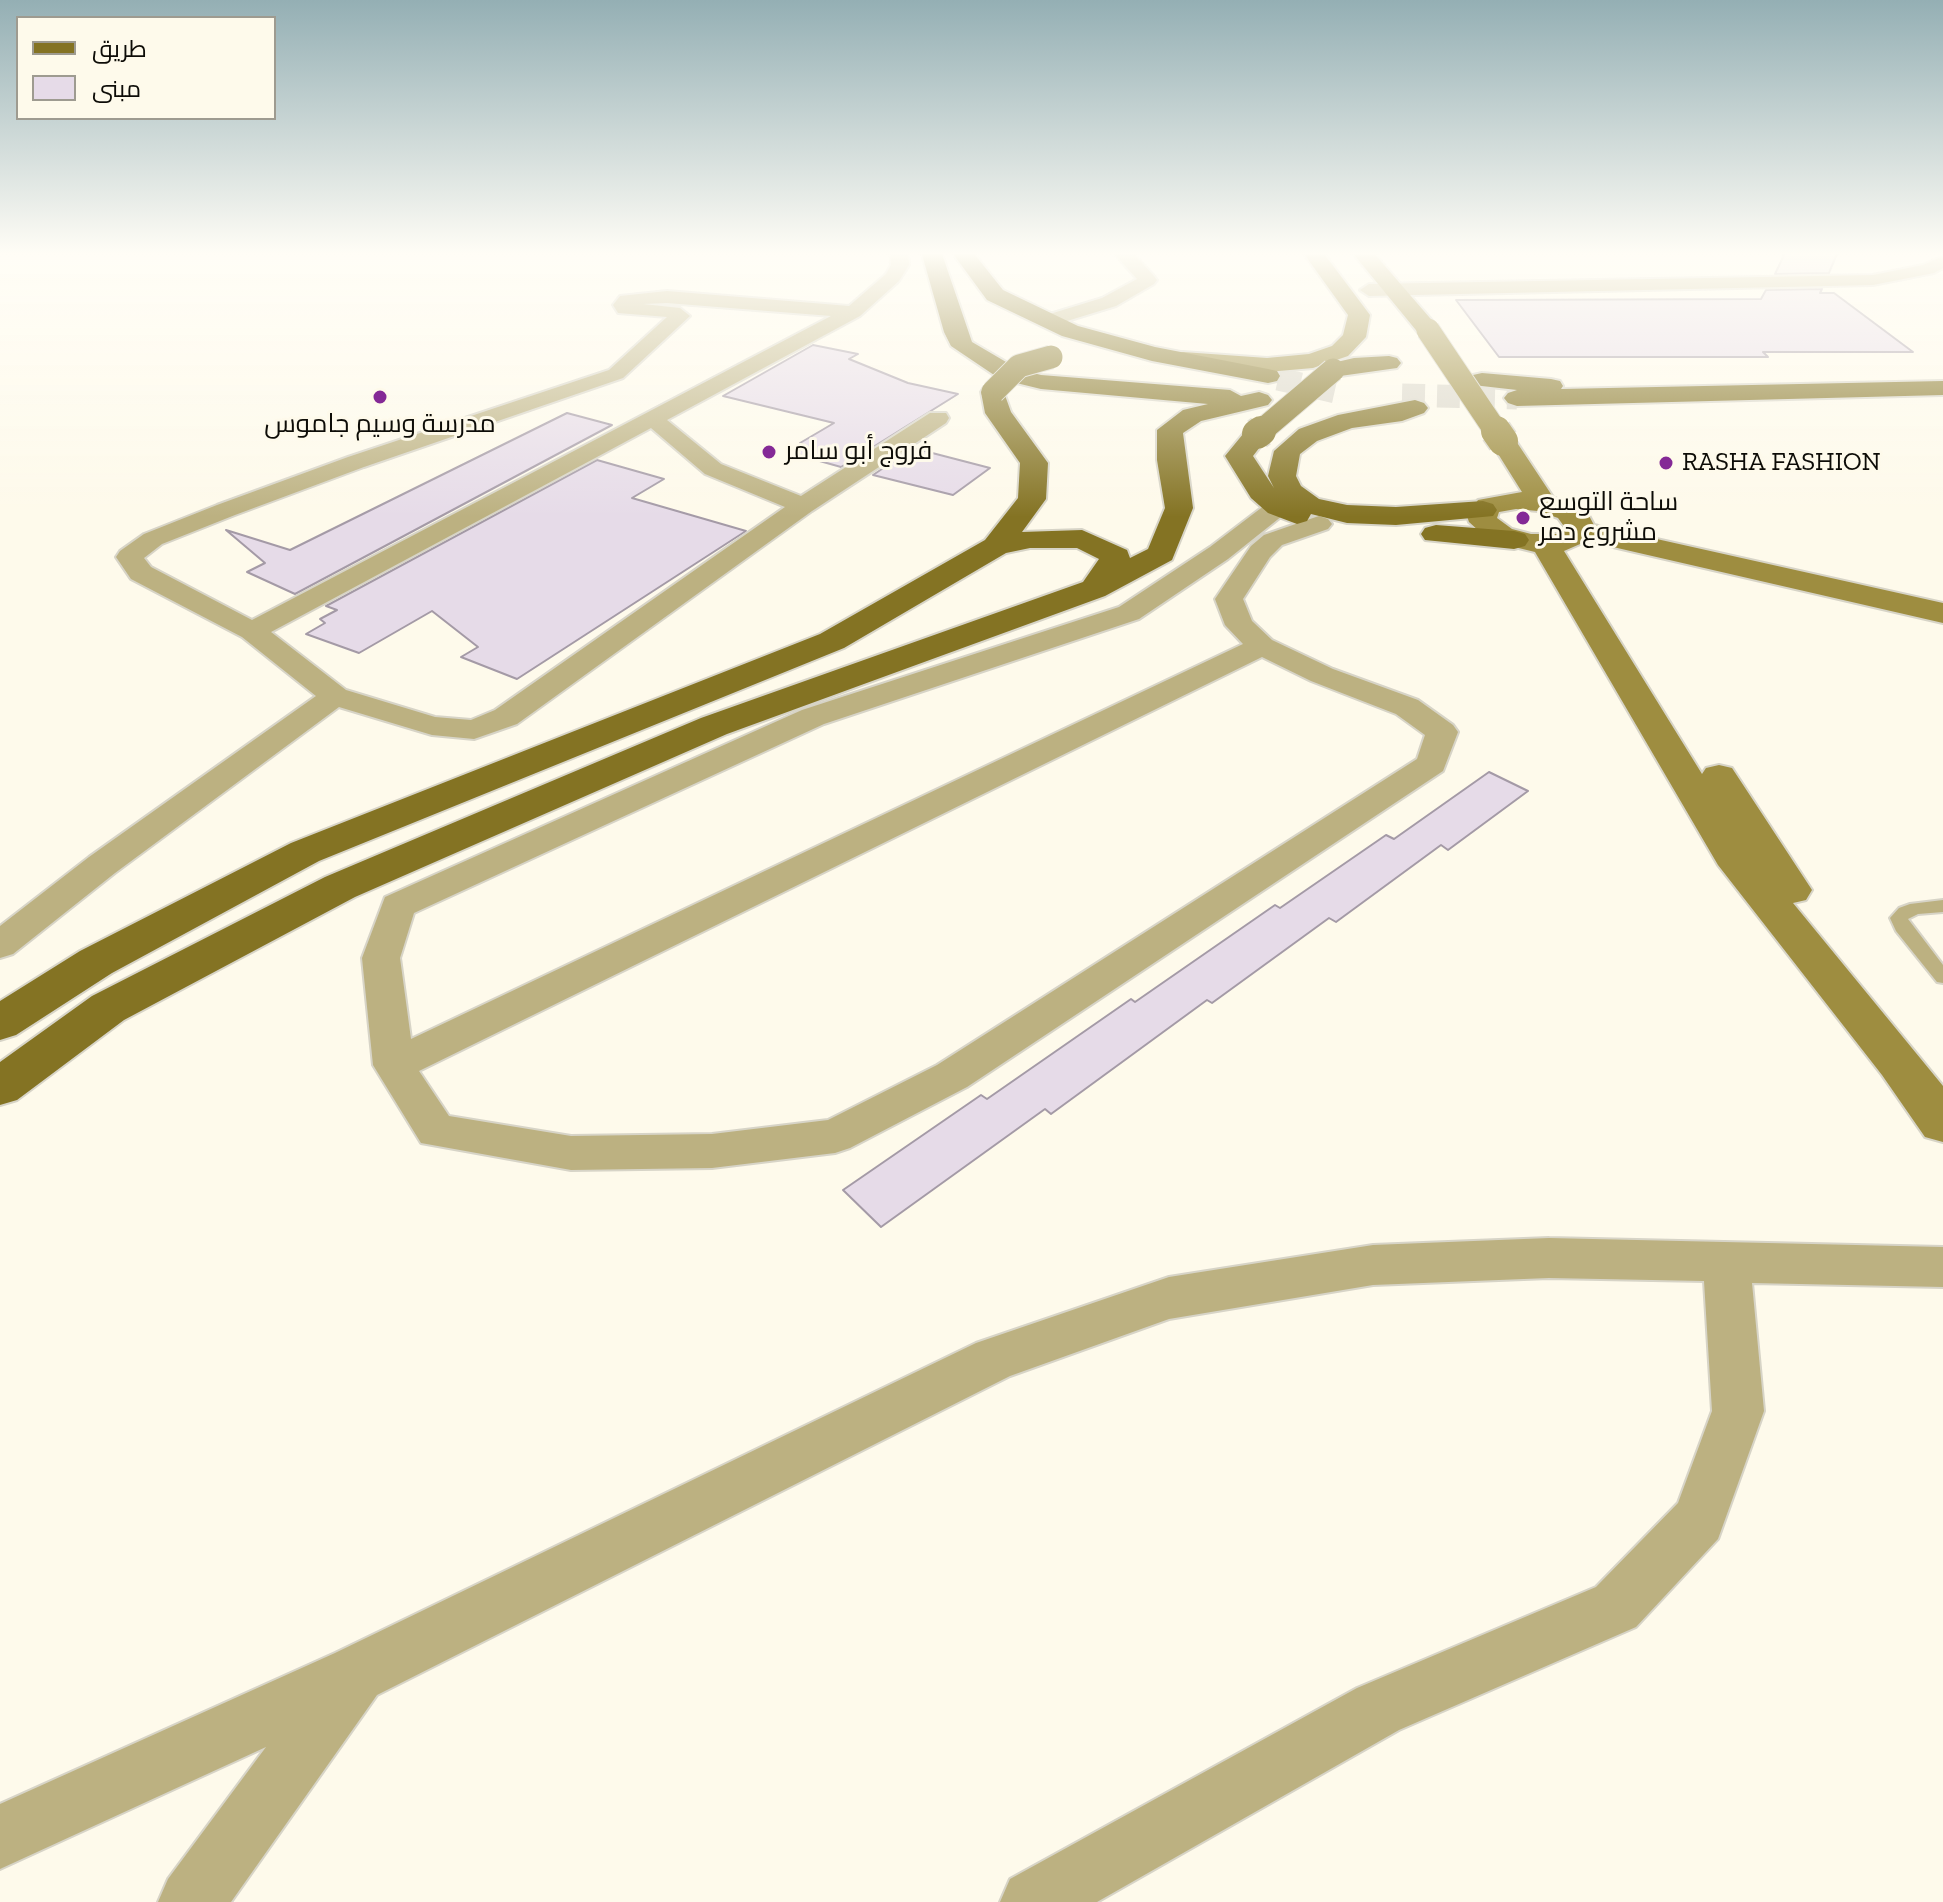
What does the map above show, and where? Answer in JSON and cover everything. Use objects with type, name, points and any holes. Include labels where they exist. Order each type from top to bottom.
[{"type":"main road","points":[[959,340],[963,346],[1009,374],[1041,382],[1263,397]]},
{"type":"main road","points":[[1101,340],[1152,354],[1263,397]]},
{"type":"main road","points":[[996,546],[1032,499],[1034,463],[998,413],[993,392],[1019,366],[1051,357],[1113,355],[1263,397]]},
{"type":"main road","points":[[0,1087],[108,1008],[340,887],[714,726],[1094,589],[1161,554],[1179,508],[1171,460],[1170,430],[1192,415],[1263,397],[1333,370],[1389,363]]},
{"type":"main road","points":[[1482,380],[1554,386],[1790,383],[1894,388]]},
{"type":"main road","points":[[1943,388],[1522,404],[1943,404]]},
{"type":"main road","points":[[1359,394],[1408,401]]},
{"type":"main road","points":[[1263,397],[1239,456],[1261,492],[1278,507],[1319,524],[1351,529],[1553,539]]},
{"type":"main road","points":[[1327,404],[1408,401]]},
{"type":"main road","points":[[1408,401],[1402,413],[1347,421],[1308,435],[1287,451],[1282,476],[1289,491],[1309,505],[1347,514],[1396,516],[1485,476]]},
{"type":"main road","points":[[0,1023],[96,962],[305,852],[832,641],[996,546],[1030,539],[1082,539],[1116,556],[1094,589]]},
{"type":"street","points":[[654,340],[616,374],[226,510],[153,539],[129,557],[141,573],[252,631],[335,696],[432,726],[474,730],[506,717],[803,506],[938,418]]},
{"type":"street","points":[[252,631],[802,340]]},
{"type":"street","points":[[1152,354],[1216,363],[1267,365],[1313,361],[1340,351],[1351,340]]},
{"type":"street","points":[[1408,340],[1440,391]]},
{"type":"street","points":[[1435,340],[1543,503]]},
{"type":"street","points":[[654,420],[713,469],[803,506]]},
{"type":"street","points":[[1553,539],[1581,525],[1568,512],[1485,476],[1482,516],[1491,529],[1943,613]]},
{"type":"street","points":[[1278,507],[1219,553],[1129,613],[813,717],[398,906],[381,958],[394,1065],[436,1131],[571,1153],[712,1151],[835,1136],[952,1076],[1432,764],[1442,732],[1407,707],[1322,675],[1262,646],[1239,625],[1229,599],[1260,552],[1273,540],[1319,524]]},
{"type":"street","points":[[1553,539],[1732,856],[1899,1062],[1943,1123]]},
{"type":"street","points":[[394,1065],[1262,646]]},
{"type":"street","points":[[0,945],[102,865],[335,696]]},
{"type":"street","points":[[0,1837],[356,1674],[994,1359],[1169,1298],[1373,1265],[1549,1258],[1943,1267]]},
{"type":"street","points":[[1033,1902],[1378,1709],[1616,1607],[1699,1520],[1738,1411],[1727,1264]]},
{"type":"street","points":[[191,1902],[356,1674]]},
{"type":"lane","points":[[1943,906],[1916,908],[1899,918],[1902,927],[1943,977]]},
{"type":"building","points":[[1486,340],[1897,340],[1913,352],[1763,352],[1768,357],[1499,357]]},
{"type":"building","points":[[813,345],[858,354],[849,359],[908,383],[958,394],[841,467],[795,453],[806,446],[800,443],[834,423],[723,396]]},
{"type":"building","points":[[567,413],[612,425],[295,594],[247,572],[265,563],[226,530],[290,550]]},
{"type":"building","points":[[913,448],[990,468],[953,495],[873,475]]},
{"type":"building","points":[[597,460],[664,479],[632,498],[746,531],[517,679],[461,657],[478,647],[432,611],[359,653],[306,634],[325,623],[320,619],[337,610],[326,606]]},
{"type":"building","points":[[1489,772],[1528,791],[1448,850],[1441,845],[1336,922],[1329,918],[1212,1003],[1207,1000],[1051,1114],[1045,1109],[881,1227],[843,1190],[981,1095],[987,1099],[1131,999],[1135,1002],[1275,905],[1280,908],[1386,835],[1394,839]]},
{"type":"tunnel","points":[[1278,379],[1345,394]]},
{"type":"tunnel","points":[[1402,395],[1517,398]]},
{"type":"place","name":"مدرسة وسيم جاموس","points":[[380,397]]},
{"type":"place","name":"فروج أبو سامر","points":[[769,452]]},
{"type":"place","name":"RASHA FASHION","points":[[1666,463]]},
{"type":"place","name":"ساحة التوسع مشروع دمر","points":[[1523,518]]}]
